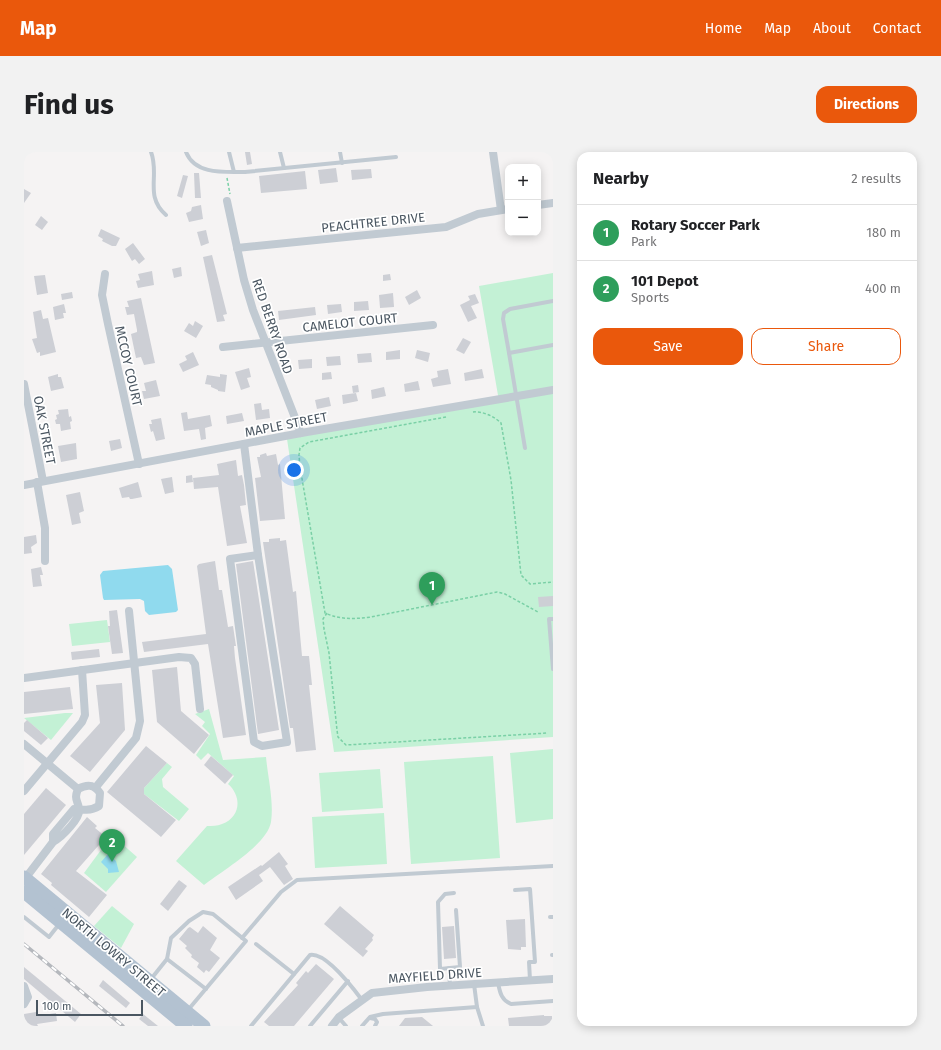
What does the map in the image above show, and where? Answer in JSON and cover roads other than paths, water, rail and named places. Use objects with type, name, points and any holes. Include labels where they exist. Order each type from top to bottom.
[{"type":"main road","name":"NORTH LOWRY STREET","points":[[24,878],[204,1026]]},
{"type":"main road","points":[[24,892],[186,1026]]},
{"type":"street","points":[[493,152],[505,209]]},
{"type":"street","name":"RED BERRY ROAD","points":[[228,201],[248,296],[264,342],[301,433]]},
{"type":"street","points":[[541,205],[553,203]]},
{"type":"street","name":"PEACHTREE DRIVE","points":[[237,248],[446,227],[478,214],[505,209]]},
{"type":"street","name":"MCCOY COURT","points":[[105,274],[102,295],[139,464]]},
{"type":"street","name":"CAMELOT COURT","points":[[222,347],[433,325]]},
{"type":"street","name":"OAK STREET","points":[[24,384],[40,482],[45,561]]},
{"type":"street","name":"MAPLE STREET","points":[[24,485],[301,433],[553,390]]},
{"type":"street","points":[[244,444],[258,555],[287,742],[262,746],[254,742],[230,559],[258,555]]},
{"type":"street","points":[[96,788],[136,738],[140,721],[136,664],[129,611]]},
{"type":"street","points":[[24,678],[179,657],[191,658],[195,664],[200,709]]},
{"type":"street","points":[[24,791],[82,722],[85,715],[82,670]]},
{"type":"street","points":[[26,749],[47,763],[78,789]]},
{"type":"street","points":[[78,789],[89,785],[96,788],[100,793],[99,806],[86,810],[79,809]]},
{"type":"street","points":[[24,878],[79,815],[79,809],[76,801],[78,789]]},
{"type":"street","name":"MAYFIELD DRIVE","points":[[332,1026],[339,1017],[372,993],[498,982],[553,979]]},
{"type":"street","points":[[24,986],[28,997],[26,1003],[24,1004]]},
{"type":"lane","points":[[151,152],[154,160],[153,193],[158,208],[166,215]]},
{"type":"lane","points":[[186,152],[189,159],[200,167],[226,172],[342,163],[396,157]]},
{"type":"lane","points":[[229,152],[234,172]]},
{"type":"lane","points":[[280,152],[284,168]]},
{"type":"lane","points":[[340,152],[342,163]]},
{"type":"lane","points":[[525,448],[503,318],[504,313],[510,309],[553,301]]},
{"type":"lane","points":[[509,352],[553,345]]},
{"type":"lane","points":[[553,619],[549,619],[553,669]]},
{"type":"lane","points":[[242,938],[281,892],[297,880],[553,866]]},
{"type":"lane","points":[[515,890],[530,889],[535,962],[529,962],[530,980]]},
{"type":"lane","points":[[454,893],[445,894],[438,902],[440,969],[460,967],[456,910]]},
{"type":"lane","points":[[150,981],[167,960],[171,938],[189,921],[203,912],[212,914],[242,938],[246,942],[187,1012]]},
{"type":"lane","points":[[24,917],[49,937],[60,922]]},
{"type":"lane","points":[[256,944],[294,974]]},
{"type":"lane","points":[[252,1026],[294,974],[308,958],[315,954],[348,981],[362,1000]]},
{"type":"lane","points":[[167,960],[206,989]]},
{"type":"lane","points":[[449,968],[450,986]]},
{"type":"lane","points":[[310,1026],[348,981]]},
{"type":"lane","points":[[498,982],[502,998],[505,1002],[511,1004],[553,1001]]},
{"type":"lane","points":[[474,984],[483,1026]]},
{"type":"lane","points":[[362,1026],[370,1018],[383,1014],[478,1008]]},
{"type":"lane","points":[[339,1017],[346,1026]]},
{"type":"lane","points":[[370,1018],[375,1018],[377,1022],[375,1026]]},
{"type":"water","points":[[168,565],[172,569],[178,610],[176,612],[149,615],[145,611],[144,601],[140,599],[104,600],[100,575],[103,571]]},
{"type":"water","points":[[108,854],[116,861],[119,872],[108,873],[108,869],[101,862]]},
{"type":"railway","points":[[24,944],[123,1026]]},
{"type":"place","name":"Rotary Soccer Park","points":[[432,605]]},
{"type":"place","name":"101 Depot","points":[[112,862]]}]
